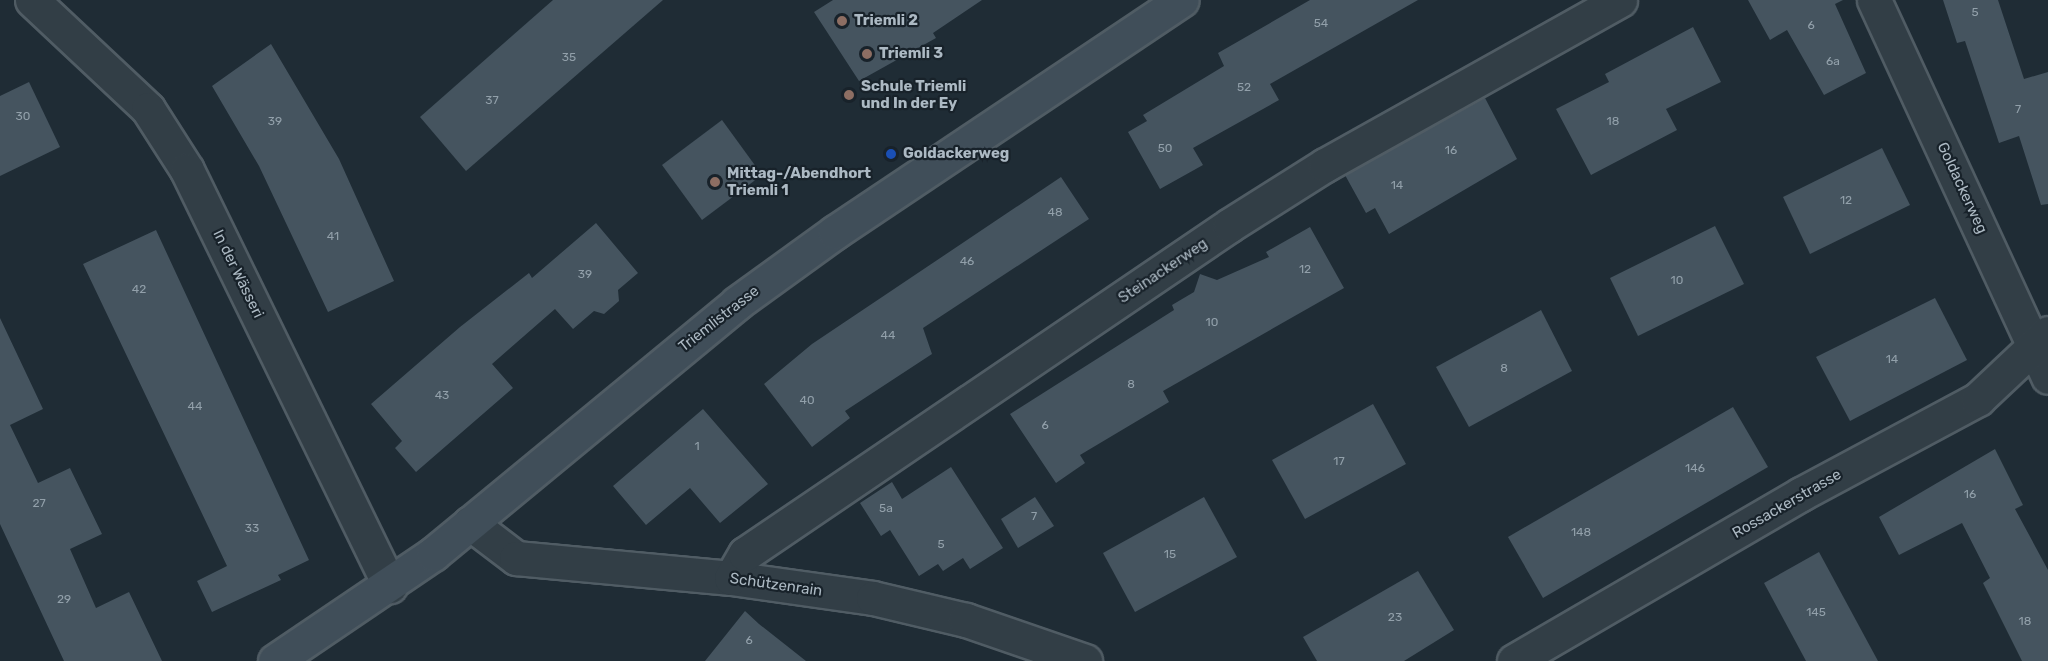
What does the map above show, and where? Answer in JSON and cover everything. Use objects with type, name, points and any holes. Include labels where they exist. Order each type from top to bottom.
[{"type":"street","name":"In der Wässeri","points":[[32,0],[148,109],[187,170],[390,586]]},
{"type":"street","name":"Triemlistrasse","points":[[275,661],[390,586],[790,264],[1181,0]]},
{"type":"street","name":"Steinackerweg","points":[[731,578],[745,554],[1230,225],[1325,165],[1620,0]]},
{"type":"street","name":"Goldackerweg","points":[[1874,0],[2041,338],[2048,377]]},
{"type":"street","name":"Rossackerstrasse","points":[[1514,661],[1801,494],[1978,399],[2041,338]]},
{"type":"street","name":"Schützenrain","points":[[470,523],[516,558],[731,578],[873,598],[966,620],[1085,661]]},
{"type":"building","points":[[553,0],[663,0],[466,171],[420,117]]},
{"type":"building","points":[[833,0],[982,0],[933,33],[936,38],[859,81],[814,12]]},
{"type":"building","points":[[1310,0],[1418,0],[1270,84],[1279,100],[1193,148],[1203,165],[1160,189],[1128,132],[1147,121],[1143,115],[1224,66],[1218,53]]},
{"type":"building","points":[[1748,0],[1843,0],[1835,4],[1866,73],[1824,95],[1787,30],[1770,40]]},
{"type":"building","points":[[1943,0],[1998,0],[2024,79],[2048,72],[2048,204],[2041,205],[2019,136],[1999,143],[1965,41],[1957,43]]},
{"type":"building","points":[[1693,27],[1721,82],[1666,109],[1677,130],[1591,175],[1556,109],[1609,82],[1605,74]]},
{"type":"building","points":[[271,44],[339,159],[394,281],[328,312],[259,166],[212,86]]},
{"type":"building","points":[[29,82],[60,147],[0,176],[0,96]]},
{"type":"building","points":[[1485,98],[1517,159],[1389,234],[1375,208],[1366,213],[1345,175]]},
{"type":"building","points":[[722,120],[762,175],[702,220],[662,165]]},
{"type":"building","points":[[1882,148],[1910,205],[1810,254],[1783,197]]},
{"type":"building","points":[[1061,177],[1089,219],[923,328],[932,354],[845,411],[850,418],[812,447],[764,384],[812,344]]},
{"type":"building","points":[[596,223],[638,273],[618,290],[619,301],[604,314],[594,311],[573,329],[555,309],[492,364],[513,388],[416,472],[395,448],[402,441],[371,404],[460,327],[529,273],[532,278]]},
{"type":"building","points":[[1715,226],[1744,284],[1638,336],[1610,278]]},
{"type":"building","points":[[1310,227],[1344,288],[1163,391],[1169,402],[1080,455],[1085,463],[1056,483],[1010,414],[1174,310],[1172,305],[1194,292],[1200,274],[1217,280],[1269,257],[1266,252]]},
{"type":"building","points":[[156,230],[309,560],[278,575],[281,580],[212,612],[197,581],[227,566],[83,264]]},
{"type":"building","points":[[1935,298],[1967,360],[1850,421],[1816,357]]},
{"type":"building","points":[[1541,310],[1572,371],[1469,427],[1436,367]]},
{"type":"building","points":[[0,318],[43,409],[10,425],[38,483],[70,468],[102,534],[70,549],[96,608],[129,592],[162,661],[64,661],[0,524]]},
{"type":"building","points":[[1373,404],[1406,464],[1305,519],[1272,460]]},
{"type":"building","points":[[1733,407],[1768,467],[1543,598],[1508,537]]},
{"type":"building","points":[[703,409],[768,484],[720,523],[690,488],[646,525],[613,486]]},
{"type":"building","points":[[1995,449],[2023,505],[2015,509],[2048,570],[2048,661],[2022,661],[1983,583],[1990,578],[1962,523],[1899,555],[1879,517]]},
{"type":"building","points":[[951,467],[1003,548],[970,569],[963,558],[943,571],[938,564],[919,576],[890,530],[881,536],[860,503],[892,482],[902,499]]},
{"type":"building","points":[[1035,497],[1054,526],[1018,548],[1001,519]]},
{"type":"building","points":[[1204,497],[1237,557],[1135,612],[1103,553]]},
{"type":"building","points":[[1819,552],[1878,661],[1806,661],[1764,583]]},
{"type":"building","points":[[1418,571],[1454,630],[1404,661],[1317,661],[1303,637]]},
{"type":"building","points":[[745,611],[759,624],[806,661],[705,661]]},
{"type":"place","name":"Triemli 2","points":[[842,21]]},
{"type":"place","name":"Triemli 3","points":[[867,54]]},
{"type":"place","name":"Schule Triemli und In der Ey","points":[[849,95]]},
{"type":"place","name":"Goldackerweg","points":[[891,154]]},
{"type":"place","name":"Mittag-/Abendhort Triemli 1","points":[[715,182]]}]
